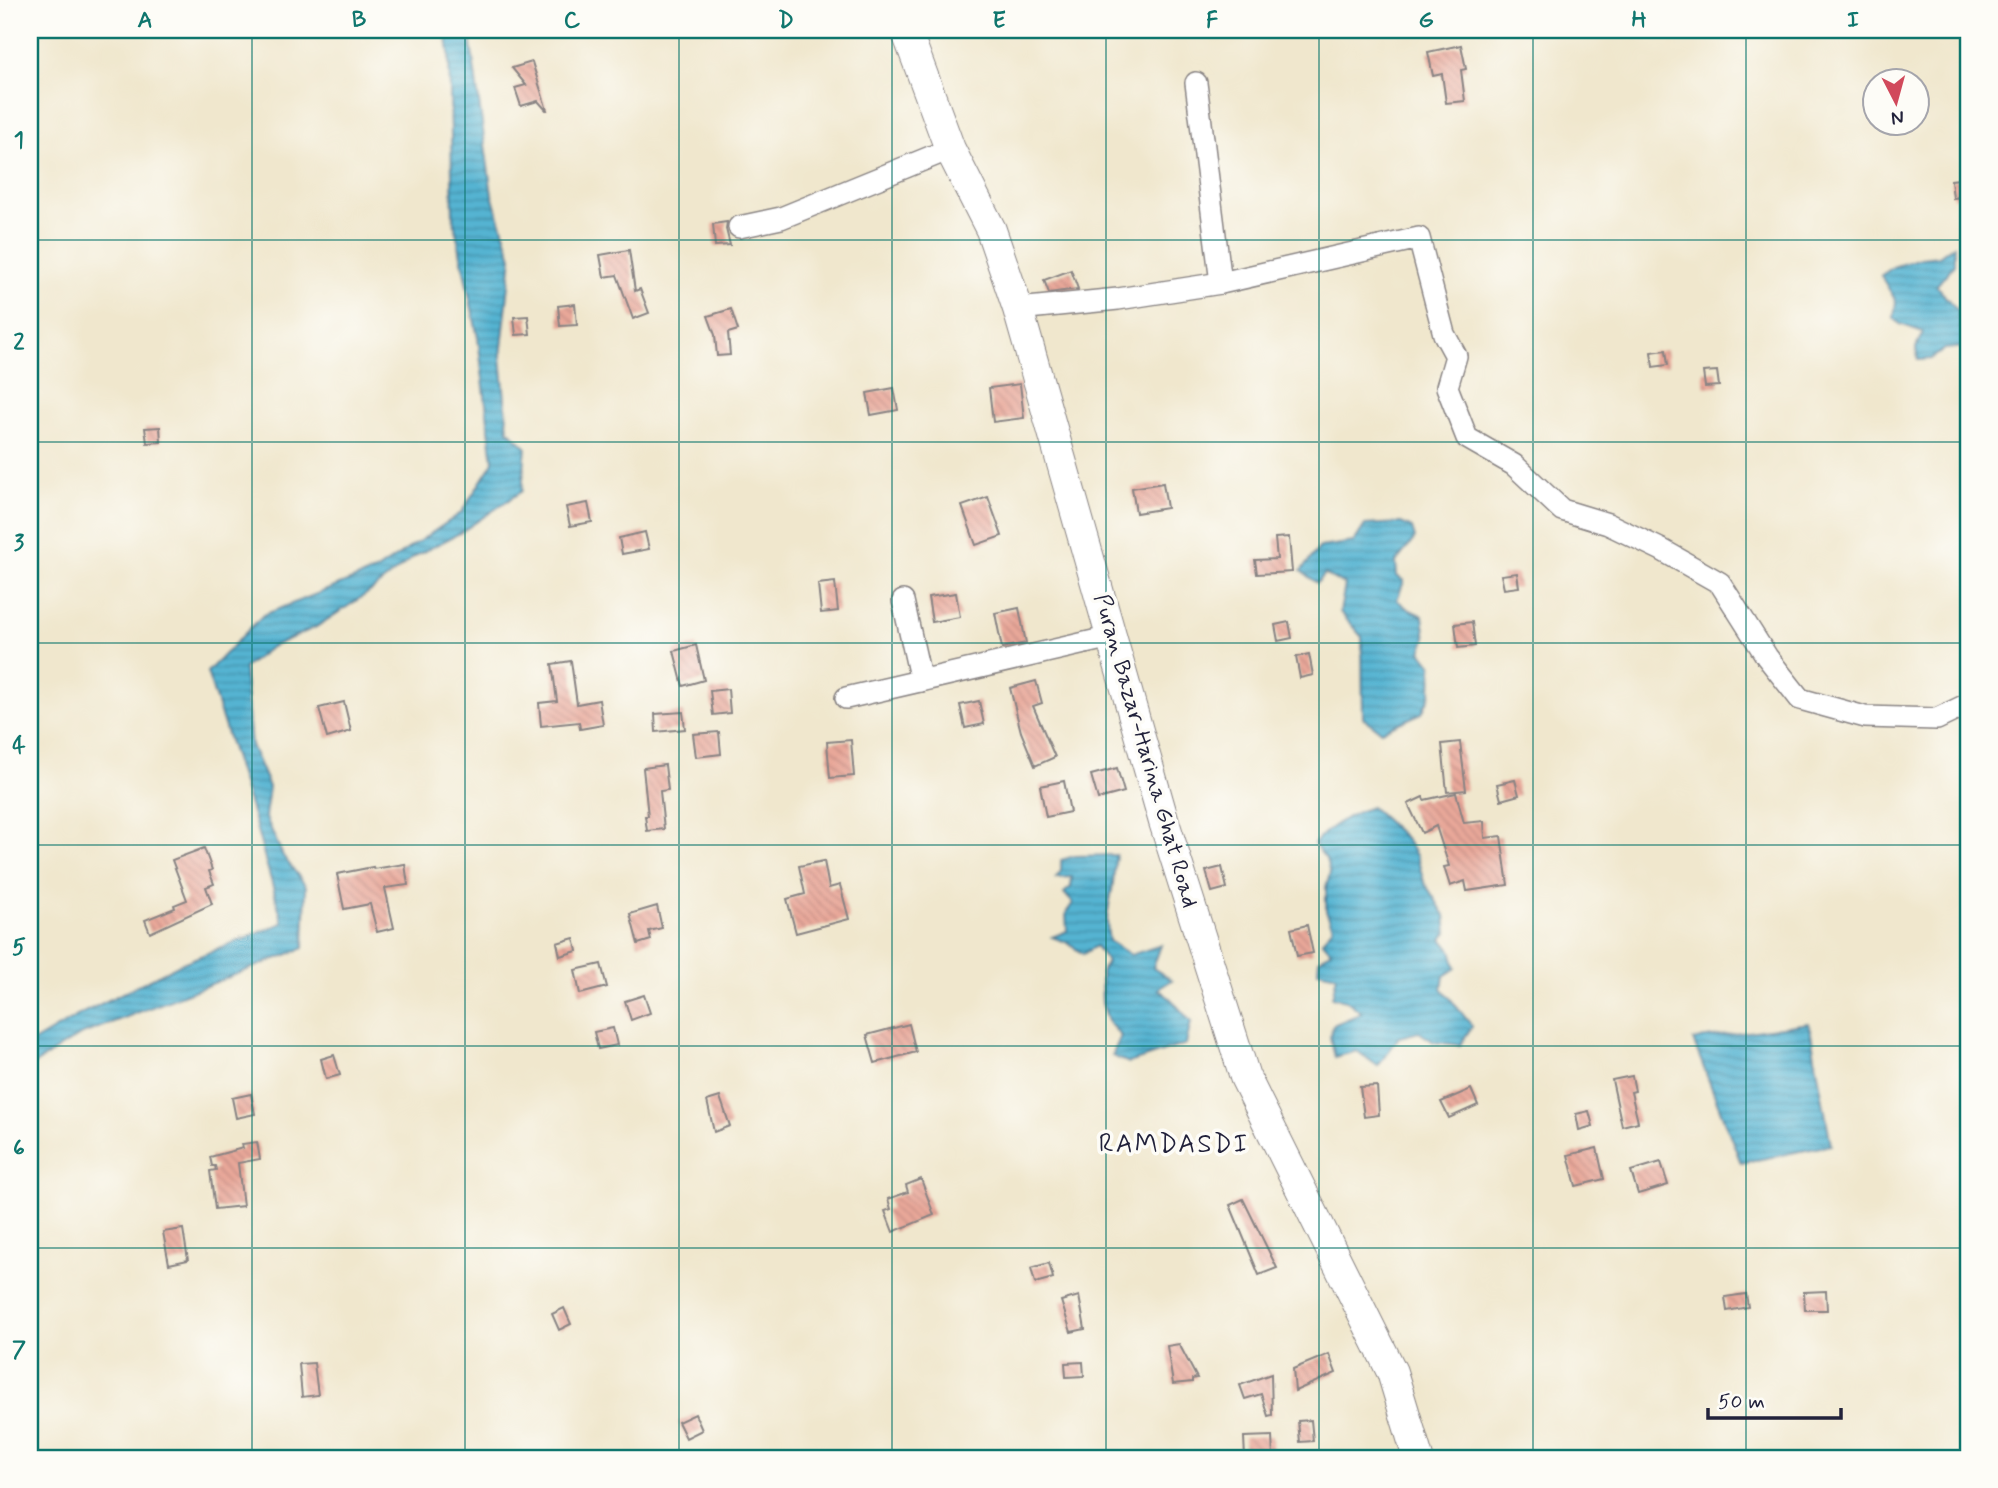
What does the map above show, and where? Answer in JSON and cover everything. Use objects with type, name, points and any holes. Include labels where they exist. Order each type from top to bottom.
[{"type":"main road","name":"Puran Bazar-Harina Ghat Road","points":[[906,30],[950,149],[991,230],[1018,309],[1164,822],[1245,1077],[1392,1371],[1418,1458]]},
{"type":"street","points":[[1196,83],[1221,283]]},
{"type":"street","points":[[740,227],[780,218],[950,149]]},
{"type":"street","points":[[1018,309],[1118,299],[1221,283],[1419,238],[1444,334],[1456,356],[1447,387],[1467,438],[1514,465],[1562,510],[1608,524],[1662,550],[1720,583],[1767,657],[1800,699],[1865,717],[1937,719],[1968,704]]},
{"type":"street","points":[[903,601],[921,681]]},
{"type":"street","points":[[846,698],[1111,637]]},
{"type":"water","points":[[446,30],[469,30],[492,195],[512,257],[501,357],[508,430],[526,447],[522,491],[460,533],[415,556],[371,591],[316,627],[271,647],[244,668],[251,745],[269,787],[265,816],[283,856],[306,886],[304,948],[80,1035],[30,1067],[30,1044],[79,1015],[180,964],[283,923],[251,809],[207,672],[263,615],[375,571],[461,513],[493,462],[478,338],[453,217],[449,52]]},
{"type":"water","points":[[1954,245],[1954,265],[1936,286],[1957,310],[1965,347],[1945,349],[1931,359],[1918,360],[1916,348],[1923,332],[1900,324],[1894,318],[1896,301],[1881,276],[1893,267],[1921,258],[1939,256]]},
{"type":"water","points":[[1401,523],[1412,528],[1415,538],[1396,562],[1397,576],[1404,581],[1397,600],[1423,616],[1426,639],[1421,651],[1432,665],[1431,693],[1422,713],[1381,731],[1363,718],[1362,637],[1340,612],[1345,585],[1325,574],[1317,583],[1301,571],[1320,547],[1354,542],[1365,525]]},
{"type":"water","points":[[1371,807],[1405,838],[1417,857],[1424,882],[1445,915],[1447,933],[1442,939],[1451,950],[1456,968],[1444,976],[1442,988],[1472,1026],[1460,1045],[1434,1042],[1419,1032],[1399,1037],[1378,1066],[1357,1051],[1335,1057],[1330,1037],[1333,1025],[1362,1013],[1346,1000],[1332,997],[1337,975],[1318,971],[1319,960],[1331,951],[1322,941],[1333,927],[1326,911],[1326,887],[1330,874],[1326,859],[1314,844],[1340,822]]},
{"type":"water","points":[[1116,855],[1107,915],[1109,941],[1131,955],[1161,945],[1153,968],[1172,980],[1158,989],[1171,999],[1191,1022],[1186,1044],[1129,1063],[1112,1056],[1121,1036],[1109,1023],[1102,1003],[1101,972],[1107,962],[1096,946],[1083,954],[1068,943],[1052,937],[1067,931],[1066,913],[1073,903],[1064,893],[1071,887],[1072,877],[1056,878],[1061,871],[1061,860],[1075,856]]},
{"type":"water","points":[[1809,1023],[1831,1145],[1741,1163],[1693,1040]]},
{"type":"building","points":[[1461,45],[1466,69],[1461,70],[1465,101],[1446,103],[1442,74],[1433,76],[1428,52]]},
{"type":"building","points":[[532,62],[547,110],[538,101],[521,106],[515,88],[526,85],[512,68]]},
{"type":"building","points":[[1968,178],[1968,196],[1953,198],[1951,180]]},
{"type":"building","points":[[727,222],[730,245],[715,246],[713,224]]},
{"type":"building","points":[[629,250],[635,291],[640,289],[649,313],[633,319],[617,275],[604,277],[600,255]]},
{"type":"building","points":[[1071,270],[1078,289],[1049,293],[1044,280]]},
{"type":"building","points":[[575,304],[577,325],[560,326],[558,306]]},
{"type":"building","points":[[731,309],[738,330],[728,333],[730,355],[717,356],[715,335],[708,316]]},
{"type":"building","points":[[528,316],[530,334],[516,335],[514,317]]},
{"type":"building","points":[[1666,350],[1668,365],[1653,367],[1651,352]]},
{"type":"building","points":[[1717,371],[1719,386],[1705,387],[1703,372]]},
{"type":"building","points":[[1020,384],[1024,418],[993,422],[989,388]]},
{"type":"building","points":[[894,388],[898,410],[871,415],[867,393]]},
{"type":"building","points":[[160,427],[161,442],[147,443],[145,428]]},
{"type":"building","points":[[1163,483],[1167,508],[1136,513],[1132,488]]},
{"type":"building","points":[[988,497],[1002,536],[976,545],[962,506]]},
{"type":"building","points":[[588,503],[592,522],[570,526],[566,507]]},
{"type":"building","points":[[645,532],[649,549],[622,554],[619,538]]},
{"type":"building","points":[[1289,537],[1292,572],[1257,574],[1255,560],[1277,559],[1275,538]]},
{"type":"building","points":[[1517,573],[1519,587],[1504,589],[1501,575]]},
{"type":"building","points":[[835,582],[838,611],[821,613],[818,584]]},
{"type":"building","points":[[956,593],[960,617],[932,622],[928,597]]},
{"type":"building","points":[[1019,608],[1026,643],[1002,648],[995,613]]},
{"type":"building","points":[[1289,622],[1292,638],[1278,641],[1275,625]]},
{"type":"building","points":[[1472,622],[1475,646],[1458,648],[1455,624]]},
{"type":"building","points":[[696,645],[704,680],[683,686],[674,651]]},
{"type":"building","points":[[1309,654],[1313,675],[1300,678],[1296,657]]},
{"type":"building","points":[[571,661],[577,704],[599,700],[603,725],[580,729],[579,722],[541,726],[539,703],[557,701],[552,664]]},
{"type":"building","points":[[1036,681],[1042,703],[1033,706],[1055,757],[1035,766],[1021,732],[1010,688]]},
{"type":"building","points":[[728,689],[730,713],[713,715],[710,691]]},
{"type":"building","points":[[979,701],[984,724],[965,728],[960,705]]},
{"type":"building","points":[[344,702],[351,731],[327,738],[319,708]]},
{"type":"building","points":[[683,712],[685,729],[656,732],[655,714]]},
{"type":"building","points":[[719,732],[721,754],[696,757],[693,734]]},
{"type":"building","points":[[851,740],[854,776],[830,778],[827,742]]},
{"type":"building","points":[[1460,742],[1466,790],[1447,792],[1442,744]]},
{"type":"building","points":[[665,765],[668,790],[660,791],[664,829],[647,831],[643,768]]},
{"type":"building","points":[[1117,768],[1124,792],[1098,799],[1091,775]]},
{"type":"building","points":[[1515,780],[1519,795],[1501,800],[1497,784]]},
{"type":"building","points":[[1064,781],[1070,812],[1046,817],[1040,786]]},
{"type":"building","points":[[1456,793],[1464,823],[1484,821],[1485,838],[1501,836],[1508,885],[1467,891],[1465,881],[1450,886],[1444,867],[1449,866],[1436,826],[1422,833],[1408,804],[1423,797],[1424,800]]},
{"type":"building","points":[[204,848],[214,884],[206,887],[212,904],[150,933],[145,920],[187,900],[172,860]]},
{"type":"building","points":[[824,861],[829,888],[840,885],[849,919],[796,933],[787,899],[805,894],[799,866]]},
{"type":"building","points":[[405,864],[408,885],[385,888],[394,928],[377,932],[370,904],[344,909],[337,874]]},
{"type":"building","points":[[1222,867],[1227,888],[1212,892],[1206,871]]},
{"type":"building","points":[[657,906],[662,928],[649,931],[651,940],[638,944],[630,914]]},
{"type":"building","points":[[1307,925],[1313,953],[1297,956],[1291,929]]},
{"type":"building","points":[[574,938],[577,951],[560,956],[557,943]]},
{"type":"building","points":[[601,964],[607,987],[580,994],[575,970]]},
{"type":"building","points":[[644,995],[650,1013],[631,1020],[625,1001]]},
{"type":"building","points":[[909,1024],[916,1052],[875,1063],[867,1035]]},
{"type":"building","points":[[613,1028],[617,1045],[598,1049],[594,1032]]},
{"type":"building","points":[[334,1055],[340,1075],[326,1079],[321,1059]]},
{"type":"building","points":[[1632,1076],[1635,1091],[1631,1092],[1638,1122],[1622,1126],[1612,1080]]},
{"type":"building","points":[[1377,1086],[1379,1115],[1364,1117],[1360,1087]]},
{"type":"building","points":[[1471,1089],[1478,1105],[1449,1118],[1441,1102]]},
{"type":"building","points":[[251,1094],[255,1114],[236,1118],[232,1098]]},
{"type":"building","points":[[720,1097],[730,1126],[714,1132],[707,1101]]},
{"type":"building","points":[[1589,1111],[1593,1126],[1579,1130],[1576,1114]]},
{"type":"building","points":[[257,1142],[260,1159],[238,1163],[243,1206],[215,1209],[210,1171],[216,1170],[210,1157],[243,1148],[242,1144]]},
{"type":"building","points":[[1597,1148],[1604,1179],[1576,1186],[1568,1155]]},
{"type":"building","points":[[1661,1162],[1668,1185],[1638,1194],[1631,1171]]},
{"type":"building","points":[[921,1179],[934,1215],[893,1232],[885,1211],[891,1209],[888,1199],[908,1192],[906,1185]]},
{"type":"building","points":[[1243,1199],[1277,1268],[1259,1275],[1230,1205]]},
{"type":"building","points":[[183,1229],[188,1260],[169,1264],[163,1232]]},
{"type":"building","points":[[1049,1263],[1053,1278],[1035,1283],[1031,1268]]},
{"type":"building","points":[[1826,1291],[1827,1310],[1805,1310],[1804,1292]]},
{"type":"building","points":[[1746,1294],[1748,1307],[1727,1311],[1725,1297]]},
{"type":"building","points":[[1079,1296],[1085,1329],[1071,1332],[1061,1301]]},
{"type":"building","points":[[564,1308],[571,1324],[559,1330],[552,1314]]},
{"type":"building","points":[[1179,1344],[1197,1378],[1192,1379],[1192,1382],[1173,1384],[1167,1346]]},
{"type":"building","points":[[1329,1354],[1336,1373],[1295,1391],[1293,1369]]},
{"type":"building","points":[[1083,1362],[1084,1376],[1066,1377],[1065,1363]]},
{"type":"building","points":[[314,1363],[318,1395],[302,1397],[299,1364]]},
{"type":"building","points":[[1271,1374],[1272,1415],[1268,1416],[1261,1394],[1245,1399],[1240,1385]]},
{"type":"building","points":[[695,1414],[702,1430],[686,1438],[678,1422]]},
{"type":"building","points":[[1311,1420],[1313,1441],[1300,1442],[1298,1421]]},
{"type":"building","points":[[1272,1436],[1273,1458],[1245,1458],[1244,1437]]},
{"type":"district","name":"RAMDASDI","points":[[1174,1145]]}]
